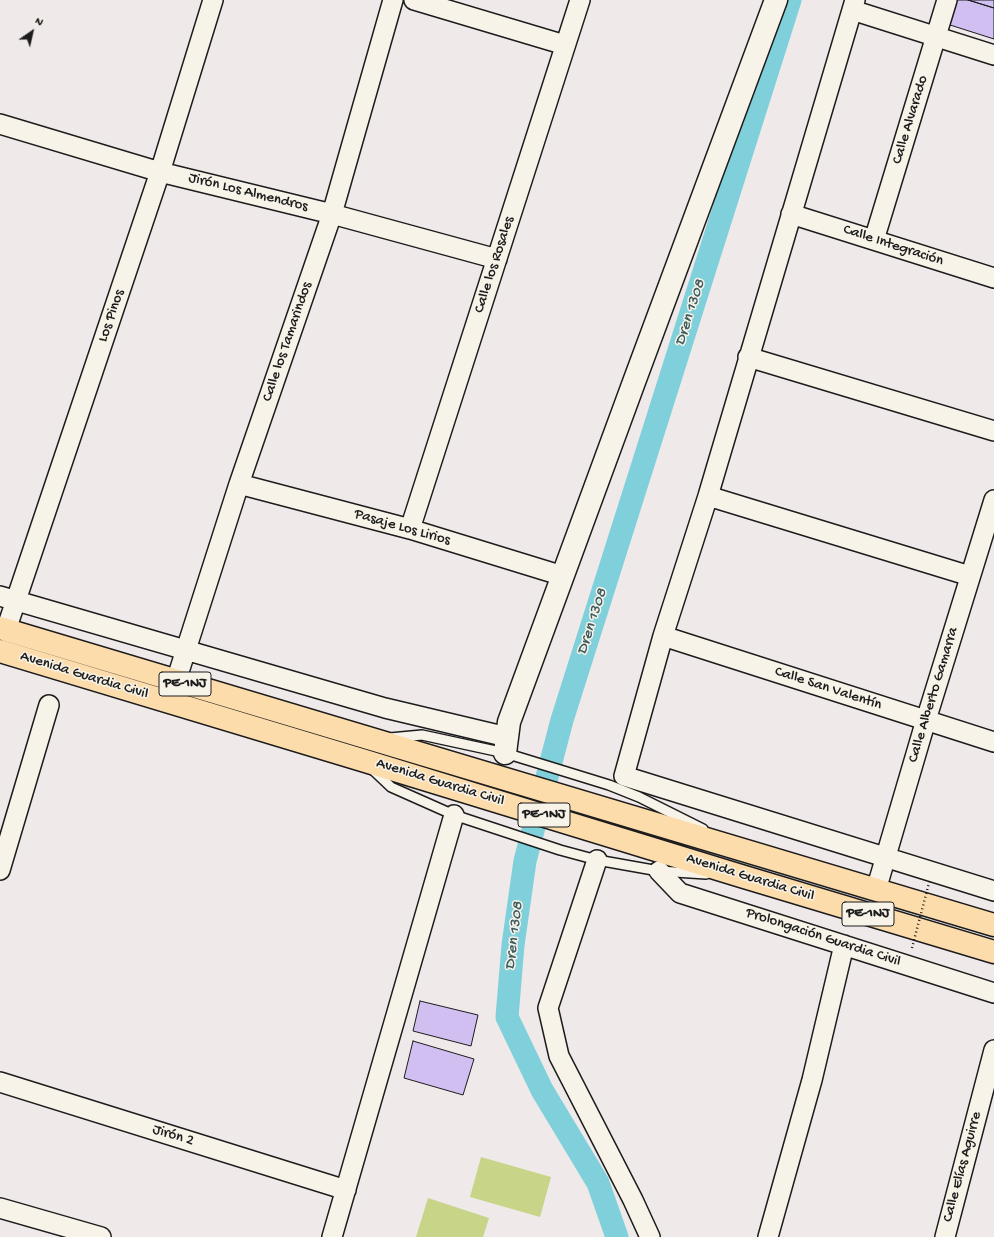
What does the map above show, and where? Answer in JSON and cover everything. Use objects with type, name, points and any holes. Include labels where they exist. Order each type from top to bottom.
[{"type":"highway","name":"Avenida Guardia Civil","points":[[3,629],[994,925]]},
{"type":"highway","name":"Avenida Guardia Civil","points":[[0,651],[994,952]]},
{"type":"street","name":"Los Pinos","points":[[3,629],[8,599],[160,172],[213,0]]},
{"type":"street","name":"Calle los Tamarindos","points":[[176,681],[239,484],[332,214],[393,0]]},
{"type":"street","points":[[414,0],[565,45]]},
{"type":"street","name":"Calle los Rosales","points":[[410,529],[580,0]]},
{"type":"street","points":[[8,599],[385,708],[509,748],[509,722],[776,0]]},
{"type":"street","name":"Calle Alvarado","points":[[874,240],[947,0]]},
{"type":"street","points":[[994,55],[936,36],[853,5],[748,356],[708,496],[663,636],[624,776],[994,891]]},
{"type":"street","name":"Jirón Los Almendros","points":[[0,124],[160,172],[332,214],[497,259]]},
{"type":"street","name":"Calle Integración","points":[[791,214],[994,278]]},
{"type":"street","points":[[748,356],[994,431]]},
{"type":"street","name":"Pasaje Los Lirios","points":[[239,484],[410,529],[563,576]]},
{"type":"street","points":[[708,496],[970,576]]},
{"type":"street","name":"Calle Alberto Gamarra","points":[[876,890],[926,720],[994,500]]},
{"type":"street","name":"Calle San Valentín","points":[[663,636],[994,742]]},
{"type":"street","points":[[0,870],[49,705]]},
{"type":"street","points":[[332,1237],[454,815]]},
{"type":"street","points":[[590,858],[548,1008],[559,1056],[633,1200],[650,1237]]},
{"type":"street","name":"Prolongación Guardia Civil","points":[[659,871],[680,893],[994,993]]},
{"type":"street","points":[[768,1237],[812,1080],[844,945]]},
{"type":"street","name":"Calle Elías Aguirre","points":[[945,1237],[994,1050]]},
{"type":"street","name":"Jirón 2","points":[[0,1082],[346,1190]]},
{"type":"street","points":[[0,1208],[101,1237]]},
{"type":"lane","points":[[371,739],[422,736],[509,748],[639,797],[751,852]]},
{"type":"lane","points":[[362,760],[391,787],[454,815],[590,858],[659,871],[741,876]]},
{"type":"path","points":[[912,948],[930,879]]},
{"type":"green space","points":[[481,1157],[551,1177],[540,1217],[470,1197]]},
{"type":"green space","points":[[428,1198],[489,1218],[483,1237],[416,1237]]},
{"type":"building","points":[[955,0],[968,0],[994,8],[994,39],[947,24]]},
{"type":"building","points":[[968,0],[994,0],[994,8]]},
{"type":"building","points":[[420,1001],[478,1015],[471,1046],[413,1031]]},
{"type":"building","points":[[413,1041],[474,1059],[463,1095],[404,1078]]},
{"type":"waterway","name":"Dren 1308","points":[[617,1237],[598,1183],[542,1090],[507,1017],[513,945],[525,861],[562,720],[790,0]]}]
